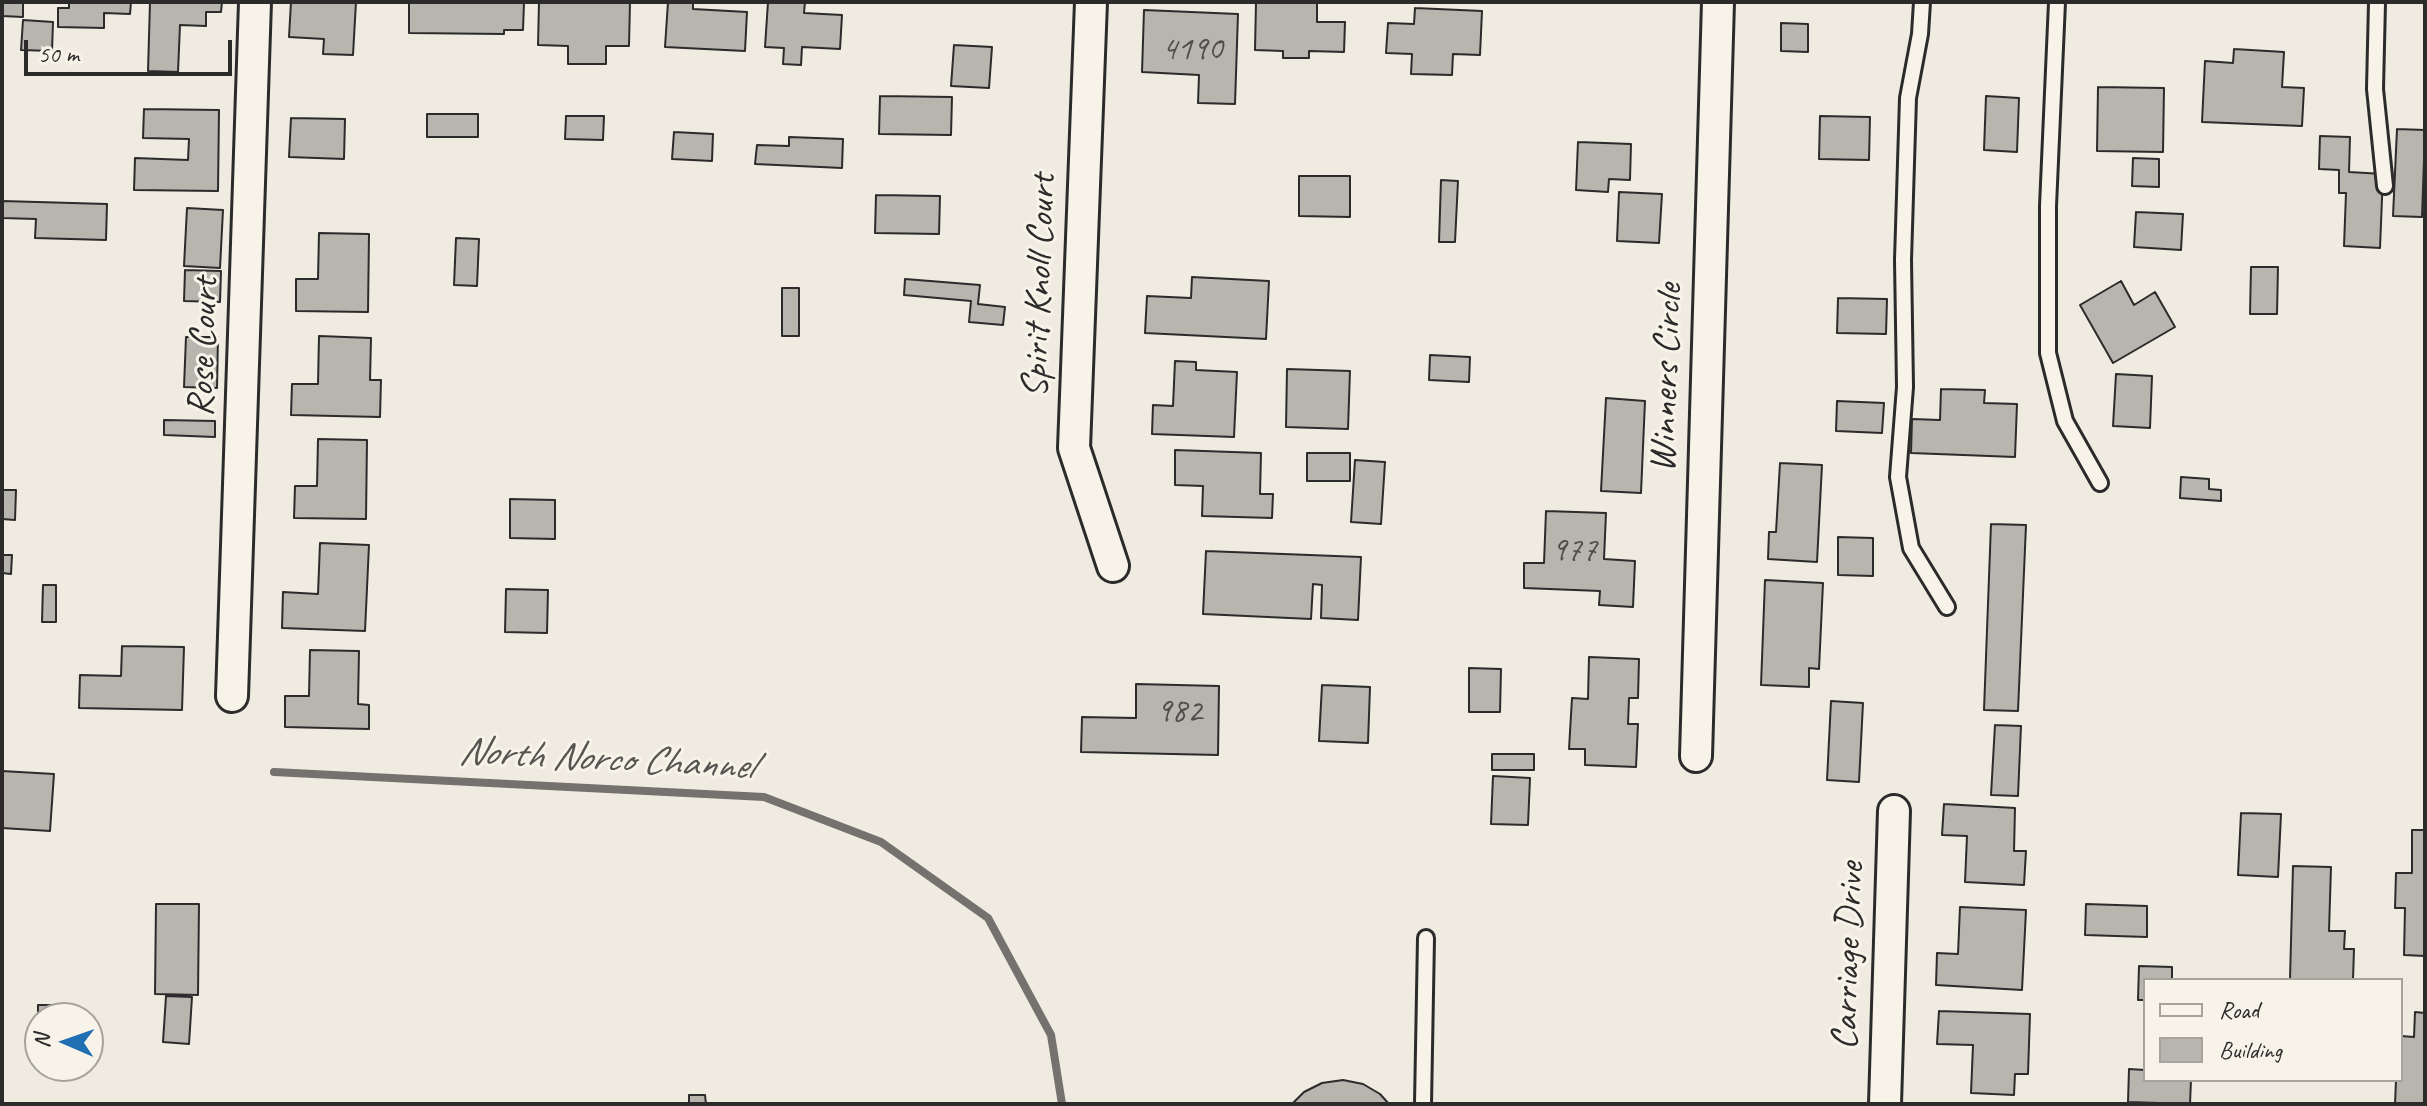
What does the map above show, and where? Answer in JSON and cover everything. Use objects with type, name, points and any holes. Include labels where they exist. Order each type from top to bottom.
[{"type":"street","name":"Rose Court","points":[[232,696],[255,2]]},
{"type":"street","name":"Spirit Knoll Court","points":[[1091,2],[1074,448],[1113,566]]},
{"type":"street","name":"Winners Circle","points":[[1696,756],[1718,2]]},
{"type":"street","name":"Carriage Drive","points":[[1885,1104],[1894,811]]},
{"type":"lane","points":[[1922,2],[1920,34],[1908,98],[1903,260],[1905,387],[1898,477],[1911,548],[1947,607]]},
{"type":"lane","points":[[2057,2],[2048,206],[2048,353],[2065,421],[2100,483]]},
{"type":"lane","points":[[2377,2],[2375,89],[2385,186]]},
{"type":"lane","points":[[1423,1104],[1426,938]]},
{"type":"building","points":[[2,2],[23,2],[23,17],[2,16]]},
{"type":"building","points":[[69,2],[131,2],[130,14],[104,13],[104,28],[58,27],[58,8],[69,8]]},
{"type":"building","points":[[150,2],[222,2],[221,12],[206,12],[206,26],[180,25],[178,72],[148,71]]},
{"type":"building","points":[[291,2],[356,2],[353,55],[323,54],[324,39],[289,37]]},
{"type":"building","points":[[409,2],[524,2],[523,30],[504,30],[504,34],[409,33]]},
{"type":"building","points":[[539,2],[630,2],[629,46],[606,46],[606,64],[568,64],[568,46],[538,45]]},
{"type":"building","points":[[668,2],[693,2],[693,9],[747,12],[745,51],[665,47]]},
{"type":"building","points":[[768,2],[805,2],[804,13],[842,15],[840,49],[802,47],[801,65],[783,64],[784,48],[765,47]]},
{"type":"building","points":[[1256,2],[1317,3],[1317,22],[1345,22],[1344,52],[1309,51],[1309,58],[1283,58],[1283,51],[1255,50]]},
{"type":"building","points":[[1415,8],[1482,11],[1480,55],[1453,54],[1452,75],[1411,74],[1412,54],[1386,53],[1388,23],[1414,24]]},
{"type":"building","points":[[1144,10],[1238,14],[1235,104],[1198,103],[1199,75],[1142,72]]},
{"type":"building","points":[[23,20],[53,22],[52,51],[21,50]]},
{"type":"building","points":[[1781,23],[1808,24],[1808,52],[1781,51]]},
{"type":"building","points":[[954,45],[992,47],[989,88],[951,86]]},
{"type":"building","points":[[2234,49],[2284,52],[2282,87],[2304,88],[2302,126],[2202,122],[2205,61],[2233,63]]},
{"type":"building","points":[[2098,87],[2164,88],[2163,152],[2097,151]]},
{"type":"building","points":[[880,96],[952,97],[951,135],[879,134]]},
{"type":"building","points":[[1986,96],[2019,98],[2017,152],[1984,150]]},
{"type":"building","points":[[144,109],[219,110],[218,191],[134,190],[135,158],[188,160],[189,139],[143,138]]},
{"type":"building","points":[[427,114],[478,114],[478,137],[427,137]]},
{"type":"building","points":[[566,116],[604,116],[603,140],[565,139]]},
{"type":"building","points":[[1820,116],[1870,117],[1869,160],[1819,159]]},
{"type":"building","points":[[291,118],[345,119],[344,159],[289,157]]},
{"type":"building","points":[[2397,129],[2425,130],[2422,217],[2393,216]]},
{"type":"building","points":[[674,132],[713,134],[712,161],[672,159]]},
{"type":"building","points":[[2320,136],[2350,137],[2349,172],[2383,174],[2380,248],[2344,246],[2346,193],[2339,193],[2339,170],[2319,169]]},
{"type":"building","points":[[789,137],[843,139],[842,168],[755,164],[757,145],[789,146]]},
{"type":"building","points":[[1578,142],[1631,144],[1630,180],[1609,179],[1608,192],[1576,190]]},
{"type":"building","points":[[2133,158],[2159,159],[2159,187],[2132,186]]},
{"type":"building","points":[[1299,176],[1350,176],[1350,217],[1299,216]]},
{"type":"building","points":[[1441,180],[1458,181],[1455,242],[1439,242]]},
{"type":"building","points":[[1619,192],[1662,194],[1659,243],[1617,241]]},
{"type":"building","points":[[876,195],[940,196],[939,234],[875,233]]},
{"type":"building","points":[[2,201],[107,204],[106,240],[35,238],[36,219],[2,218]]},
{"type":"building","points":[[187,208],[223,210],[220,268],[184,266]]},
{"type":"building","points":[[2136,212],[2183,214],[2181,250],[2134,247]]},
{"type":"building","points":[[319,233],[369,234],[368,312],[296,311],[296,279],[318,279]]},
{"type":"building","points":[[456,238],[479,239],[477,286],[454,285]]},
{"type":"building","points":[[2251,267],[2278,267],[2277,314],[2250,314]]},
{"type":"building","points":[[185,270],[221,271],[220,302],[184,301]]},
{"type":"building","points":[[1192,277],[1269,281],[1266,339],[1145,333],[1147,296],[1191,298]]},
{"type":"building","points":[[905,279],[980,285],[978,304],[1005,307],[1003,325],[969,322],[971,301],[904,295]]},
{"type":"building","points":[[2121,281],[2134,305],[2155,292],[2175,327],[2113,363],[2080,305]]},
{"type":"building","points":[[782,288],[799,288],[799,336],[782,336]]},
{"type":"building","points":[[1838,298],[1887,299],[1886,334],[1837,333]]},
{"type":"building","points":[[319,336],[371,338],[370,380],[381,380],[380,417],[291,415],[292,384],[318,384]]},
{"type":"building","points":[[186,337],[218,337],[217,388],[184,387]]},
{"type":"building","points":[[1430,355],[1470,357],[1469,382],[1429,380]]},
{"type":"building","points":[[1175,361],[1196,362],[1196,370],[1237,372],[1234,437],[1152,434],[1153,405],[1173,406]]},
{"type":"building","points":[[1287,369],[1350,371],[1348,429],[1286,427]]},
{"type":"building","points":[[2116,374],[2152,376],[2150,428],[2113,426]]},
{"type":"building","points":[[1941,389],[1985,390],[1984,403],[2017,404],[2015,457],[1911,453],[1912,419],[1940,420]]},
{"type":"building","points":[[1606,398],[1645,401],[1641,493],[1601,491]]},
{"type":"building","points":[[1837,401],[1884,403],[1882,433],[1836,431]]},
{"type":"building","points":[[164,420],[215,421],[215,437],[164,435]]},
{"type":"building","points":[[318,439],[367,440],[366,519],[294,518],[295,486],[317,486]]},
{"type":"building","points":[[1175,450],[1261,453],[1260,494],[1273,494],[1272,518],[1202,516],[1203,486],[1175,485]]},
{"type":"building","points":[[1307,453],[1350,453],[1350,481],[1307,481]]},
{"type":"building","points":[[1355,460],[1385,462],[1381,524],[1351,522]]},
{"type":"building","points":[[1780,463],[1822,465],[1817,562],[1768,559],[1769,532],[1776,532]]},
{"type":"building","points":[[2181,477],[2209,479],[2209,489],[2221,490],[2221,501],[2180,498]]},
{"type":"building","points":[[2,490],[16,490],[15,520],[2,519]]},
{"type":"building","points":[[510,499],[555,500],[555,539],[510,538]]},
{"type":"building","points":[[1546,511],[1606,513],[1604,559],[1635,561],[1633,607],[1599,605],[1600,591],[1524,588],[1524,563],[1544,563]]},
{"type":"building","points":[[1991,524],[2026,525],[2018,711],[1984,710]]},
{"type":"building","points":[[1838,537],[1873,538],[1873,576],[1838,575]]},
{"type":"building","points":[[320,543],[369,545],[365,631],[282,628],[283,592],[318,594]]},
{"type":"building","points":[[1206,551],[1361,557],[1358,620],[1321,618],[1322,585],[1313,584],[1311,619],[1203,614]]},
{"type":"building","points":[[2,555],[12,555],[11,574],[2,573]]},
{"type":"building","points":[[1765,580],[1823,583],[1819,669],[1809,668],[1809,687],[1761,685]]},
{"type":"building","points":[[43,585],[56,585],[56,622],[42,622]]},
{"type":"building","points":[[506,589],[548,590],[547,633],[505,632]]},
{"type":"building","points":[[122,646],[184,647],[182,710],[79,708],[80,675],[121,676]]},
{"type":"building","points":[[310,650],[359,651],[358,704],[369,705],[369,729],[285,727],[285,696],[309,696]]},
{"type":"building","points":[[1589,657],[1639,659],[1638,698],[1629,698],[1628,724],[1638,724],[1636,767],[1585,765],[1585,749],[1569,749],[1572,698],[1588,699]]},
{"type":"building","points":[[1469,668],[1501,669],[1500,712],[1469,712]]},
{"type":"building","points":[[1136,684],[1219,686],[1218,755],[1081,752],[1082,717],[1136,718]]},
{"type":"building","points":[[1322,685],[1370,687],[1368,743],[1319,741]]},
{"type":"building","points":[[1831,701],[1863,703],[1859,782],[1827,780]]},
{"type":"building","points":[[1995,725],[2021,726],[2018,796],[1991,795]]},
{"type":"building","points":[[1492,754],[1534,754],[1534,770],[1492,770]]},
{"type":"building","points":[[2,771],[54,774],[50,831],[2,828]]},
{"type":"building","points":[[1493,776],[1530,778],[1528,825],[1491,824]]},
{"type":"building","points":[[1944,804],[2015,808],[2014,851],[2026,851],[2024,885],[1965,882],[1967,836],[1942,835]]},
{"type":"building","points":[[2241,813],[2281,814],[2278,877],[2238,875]]},
{"type":"building","points":[[2412,830],[2425,830],[2425,956],[2404,955],[2405,908],[2395,908],[2396,873],[2412,873]]},
{"type":"building","points":[[2293,866],[2331,867],[2329,931],[2345,931],[2344,949],[2354,949],[2353,978],[2290,978]]},
{"type":"building","points":[[156,904],[199,904],[198,995],[155,994]]},
{"type":"building","points":[[2086,904],[2147,906],[2147,937],[2085,935]]},
{"type":"building","points":[[1960,907],[2026,910],[2022,990],[1936,985],[1937,953],[1958,954]]},
{"type":"building","points":[[2139,966],[2172,967],[2172,978],[2143,978],[2143,1000],[2138,1000]]},
{"type":"building","points":[[166,996],[192,997],[189,1044],[163,1042]]},
{"type":"building","points":[[1939,1011],[2030,1014],[2028,1074],[2015,1074],[2014,1095],[1971,1093],[1973,1045],[1937,1044]]},
{"type":"building","points":[[2415,1012],[2425,1013],[2425,1104],[2395,1104],[2396,1082],[2403,1082],[2403,1036],[2414,1037]]},
{"type":"building","points":[[2129,1069],[2143,1070],[2143,1082],[2191,1082],[2190,1104],[2128,1102]]},
{"type":"building","points":[[1343,1080],[1363,1084],[1380,1094],[1389,1104],[1292,1104],[1304,1092],[1322,1083]]},
{"type":"building","points":[[689,1095],[705,1095],[706,1104],[689,1104]]},
{"type":"waterway","name":"North Norco Channel","points":[[274,772],[764,797],[881,842],[988,918],[1051,1035],[1062,1104]]}]
